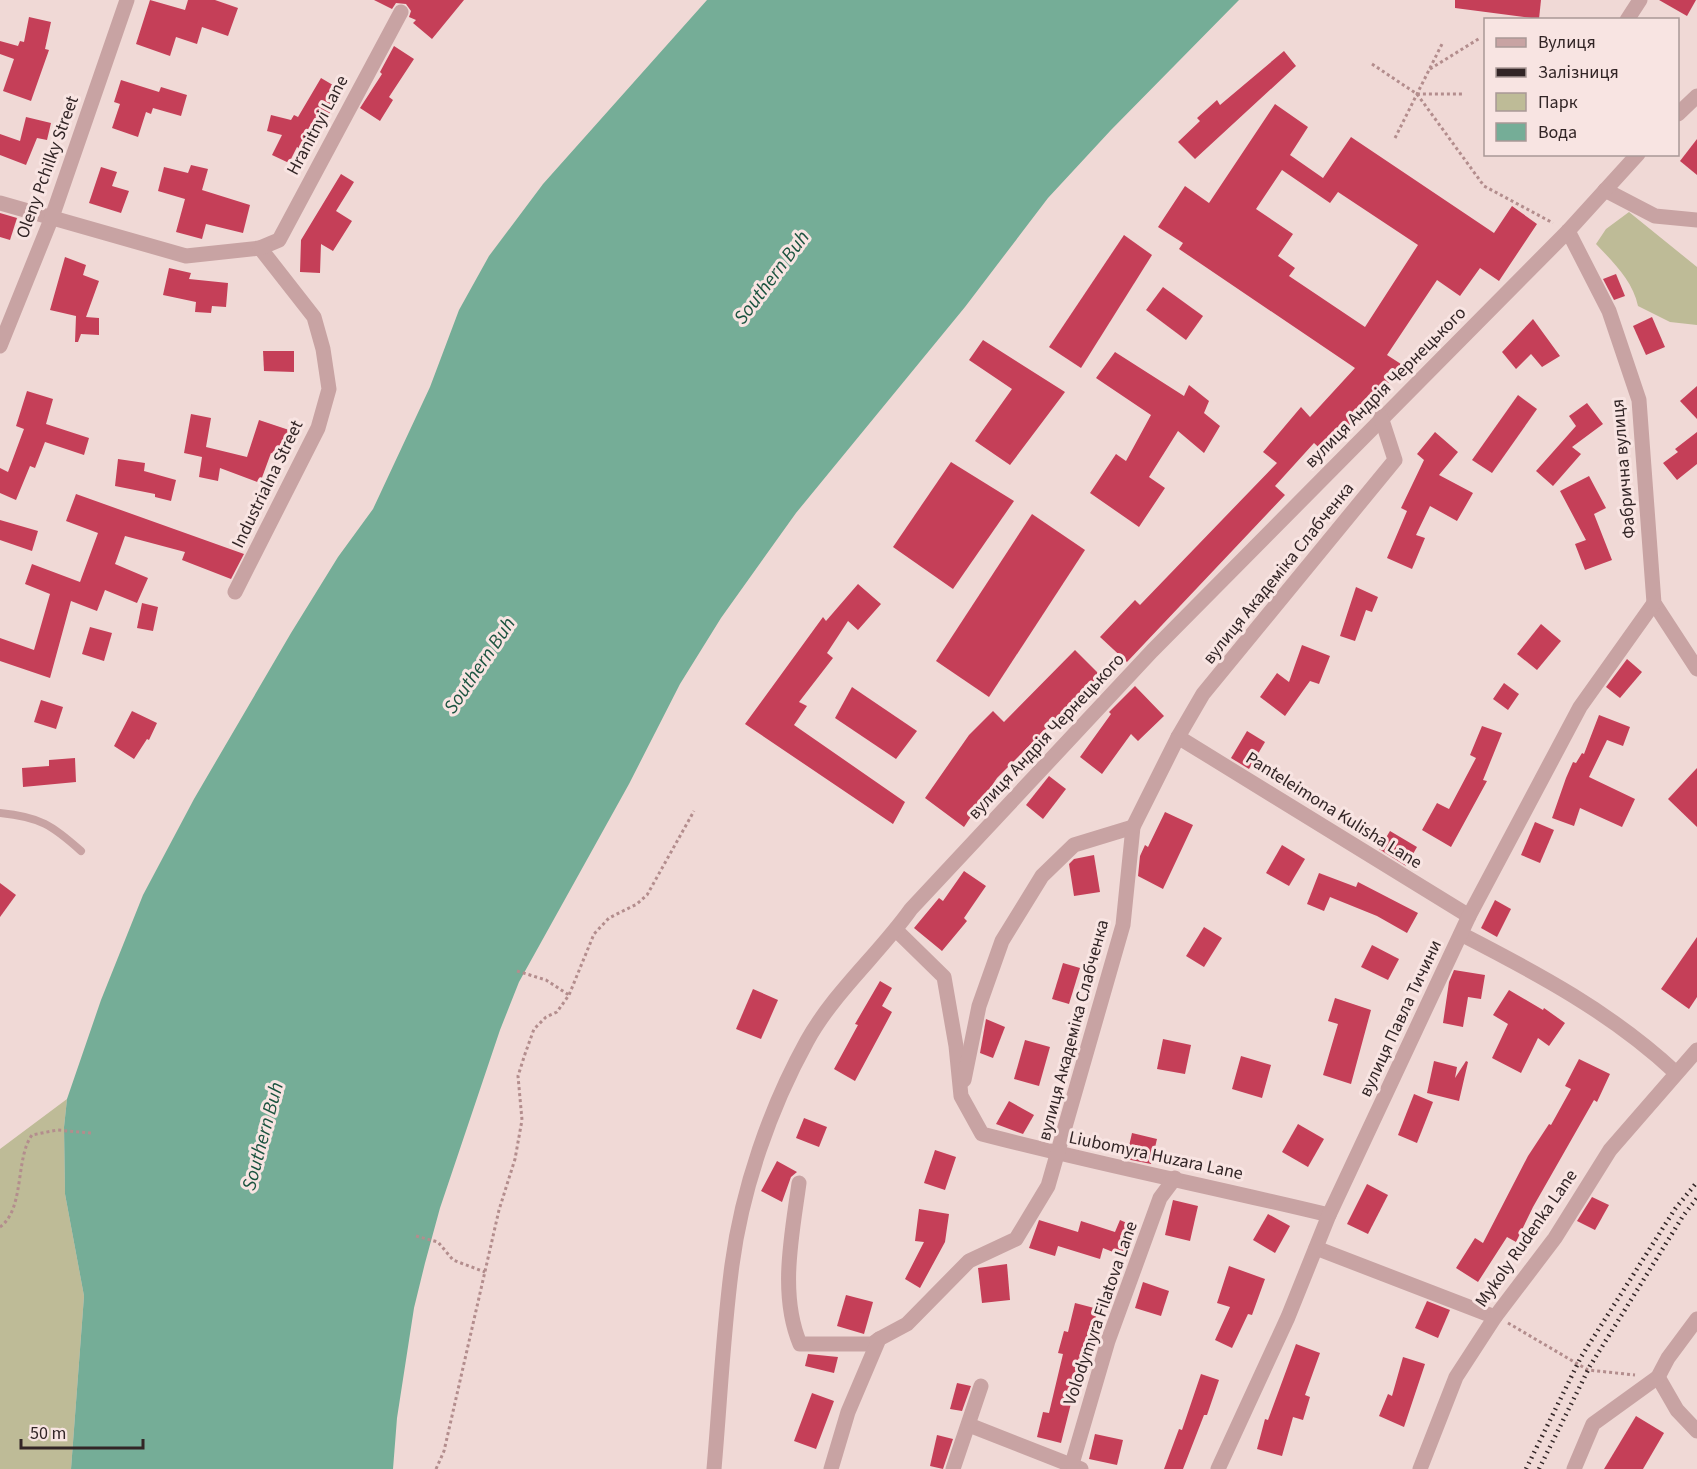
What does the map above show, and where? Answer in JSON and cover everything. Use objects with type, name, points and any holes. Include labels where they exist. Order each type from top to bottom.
[{"type":"street","name":"Oleny Pchilky Street","points":[[0,346],[52,217],[127,0]]},
{"type":"street","points":[[1628,18],[1640,0]]},
{"type":"street","name":"Hranitnyi Lane","points":[[260,248],[279,240],[401,12]]},
{"type":"street","points":[[1679,112],[1697,96]]},
{"type":"street","name":"вулиця Андрія Чернецького","points":[[714,1469],[732,1263],[760,1145],[807,1041],[838,996],[896,930],[911,909],[1144,660],[1381,417],[1568,231],[1633,157]]},
{"type":"street","points":[[1605,190],[1655,216],[1697,220]]},
{"type":"street","points":[[0,203],[186,256],[260,248]]},
{"type":"street","name":"Фабрична вулиця","points":[[1568,231],[1609,311],[1639,400],[1654,603],[1697,669]]},
{"type":"street","name":"Industrialna Street","points":[[235,592],[318,428],[328,389],[323,349],[314,317],[260,248]]},
{"type":"street","name":"вулиця Академіка Слабченка","points":[[799,1183],[788,1263],[794,1329],[800,1344],[872,1344],[907,1324],[969,1261],[1016,1239],[1048,1186],[1059,1154],[1123,925],[1133,827],[1178,737],[1203,694],[1395,460],[1381,417]]},
{"type":"street","name":"вулиця Павла Тичини","points":[[1218,1469],[1288,1317],[1329,1215],[1469,916],[1580,707],[1654,603]]},
{"type":"street","name":"Panteleimona Kulisha Lane","points":[[1178,737],[1469,916]]},
{"type":"street","points":[[961,1096],[979,1006],[1002,941],[1042,876],[1074,845],[1133,827]]},
{"type":"street","points":[[896,930],[944,977],[956,1046],[961,1096]]},
{"type":"street","points":[[1461,934],[1550,979],[1610,1019],[1675,1072]]},
{"type":"street","name":"Mykoly Rudenka Lane","points":[[1420,1469],[1456,1377],[1495,1317],[1555,1238],[1610,1150],[1675,1072],[1697,1050]]},
{"type":"street","name":"Liubomyra Huzara Lane","points":[[961,1096],[982,1134],[1059,1154],[1175,1178],[1329,1215]]},
{"type":"street","name":"Volodymyra Filatova Lane","points":[[969,1425],[1077,1467],[1112,1330],[1160,1198],[1175,1178]]},
{"type":"street","points":[[1316,1248],[1495,1317]]},
{"type":"street","points":[[1574,1469],[1593,1424],[1658,1377],[1668,1358],[1697,1319]]},
{"type":"street","points":[[831,1469],[848,1412],[879,1339]]},
{"type":"street","points":[[1658,1377],[1677,1410],[1697,1431]]},
{"type":"street","points":[[953,1469],[981,1386]]},
{"type":"lane","points":[[0,813],[23,815],[53,826],[81,851]]},
{"type":"path","points":[[1430,70],[1480,38]]},
{"type":"path","points":[[1395,138],[1443,42]]},
{"type":"path","points":[[1372,64],[1417,94],[1484,186],[1568,231]]},
{"type":"path","points":[[1417,94],[1464,94]]},
{"type":"path","points":[[436,1469],[444,1451],[499,1210],[516,1149],[522,1120],[518,1076],[534,1029],[546,1017],[557,1012],[569,995],[594,934],[609,918],[638,904],[646,895],[694,811]]},
{"type":"path","points":[[517,971],[546,980],[569,995]]},
{"type":"path","points":[[0,1227],[9,1221],[25,1157],[25,1144],[32,1135],[57,1130],[91,1133]]},
{"type":"path","points":[[416,1236],[438,1242],[453,1260],[485,1272]]},
{"type":"path","points":[[1495,1317],[1523,1329],[1588,1370],[1658,1377]]},
{"type":"green space","points":[[1629,212],[1697,267],[1697,325],[1670,322],[1638,306],[1627,280],[1596,244],[1606,229]]},
{"type":"green space","points":[[67,1099],[64,1127],[65,1194],[84,1296],[71,1469],[0,1469],[0,1149]]},
{"type":"water","name":"Southern Buh","points":[[707,0],[1239,0],[1111,130],[1048,198],[965,307],[796,513],[721,618],[680,684],[629,784],[519,982],[500,1030],[440,1208],[414,1308],[397,1418],[393,1469],[71,1469],[84,1296],[65,1194],[64,1127],[67,1099],[101,1000],[143,895],[194,799],[291,633],[338,557],[373,509],[430,387],[459,310],[489,256],[543,184]]},
{"type":"building","points":[[150,0],[185,10],[188,0],[215,0],[238,8],[228,36],[202,27],[197,44],[176,37],[170,56],[136,44]]},
{"type":"building","points":[[374,0],[464,0],[432,39],[413,23],[416,20],[409,17],[411,11],[406,4],[396,3],[392,9]]},
{"type":"building","points":[[1455,0],[1541,0],[1539,18],[1455,8]]},
{"type":"building","points":[[1659,0],[1696,0],[1687,16]]},
{"type":"building","points":[[29,17],[51,22],[45,49],[49,50],[31,101],[3,91],[14,59],[0,54],[0,41],[18,46],[20,41],[24,42]]},
{"type":"building","points":[[394,46],[414,59],[389,97],[393,100],[380,121],[360,108],[382,74],[380,72]]},
{"type":"building","points":[[1284,51],[1296,66],[1195,159],[1178,142],[1200,121],[1197,118],[1217,100],[1220,105]]},
{"type":"building","points":[[321,78],[343,91],[307,152],[297,147],[289,163],[272,155],[282,135],[267,131],[271,115],[291,120],[294,115],[298,117]]},
{"type":"building","points":[[121,80],[159,92],[161,87],[187,95],[181,116],[153,108],[151,114],[146,112],[138,137],[112,128],[120,104],[114,102]]},
{"type":"building","points":[[1275,104],[1308,127],[1290,155],[1323,178],[1351,137],[1494,233],[1512,206],[1537,224],[1499,281],[1480,268],[1460,296],[1437,280],[1387,355],[1401,364],[1385,388],[1332,443],[1335,446],[1326,454],[1314,443],[1275,486],[1285,495],[1127,662],[1100,637],[1135,600],[1140,605],[1277,463],[1263,452],[1301,407],[1310,417],[1355,368],[1179,249],[1183,243],[1158,227],[1185,186],[1209,203]],"holes":[[[1282,170],[1330,203],[1338,192],[1418,245],[1365,327],[1289,276],[1295,268],[1278,256],[1293,234],[1256,209]]]},
{"type":"building","points":[[26,117],[51,123],[47,140],[37,138],[26,165],[0,155],[0,134],[20,141]]},
{"type":"building","points":[[1697,139],[1697,175],[1680,161]]},
{"type":"building","points":[[191,165],[208,169],[202,190],[250,205],[243,233],[206,224],[202,239],[176,232],[185,199],[158,191],[164,167],[188,173]]},
{"type":"building","points":[[101,167],[117,172],[112,186],[129,191],[121,213],[89,203]]},
{"type":"building","points":[[341,174],[354,182],[336,211],[352,221],[333,251],[321,244],[320,273],[300,272],[301,240]]},
{"type":"building","points":[[0,213],[17,218],[10,240],[0,237]]},
{"type":"building","points":[[1124,235],[1152,255],[1081,368],[1049,347]]},
{"type":"building","points":[[65,257],[86,265],[83,275],[99,281],[86,317],[99,318],[99,335],[81,334],[78,342],[75,342],[76,316],[50,310]]},
{"type":"building","points":[[169,268],[191,273],[189,279],[228,283],[226,307],[212,306],[211,313],[195,312],[196,302],[163,295]]},
{"type":"building","points":[[1616,274],[1625,296],[1614,300],[1603,279]]},
{"type":"building","points":[[1163,287],[1203,316],[1186,340],[1146,310]]},
{"type":"building","points":[[1652,317],[1665,347],[1646,355],[1633,326]]},
{"type":"building","points":[[1533,319],[1560,356],[1542,367],[1531,354],[1516,369],[1502,352]]},
{"type":"building","points":[[983,340],[1065,392],[1010,465],[975,441],[1012,389],[969,360]]},
{"type":"building","points":[[263,351],[294,351],[294,372],[264,371]]},
{"type":"building","points":[[1115,352],[1184,396],[1189,385],[1209,401],[1204,413],[1220,426],[1204,453],[1178,431],[1149,477],[1165,488],[1139,527],[1090,493],[1116,454],[1126,461],[1151,415],[1096,378]]},
{"type":"building","points":[[1697,386],[1697,419],[1680,401]]},
{"type":"building","points":[[27,391],[53,399],[46,424],[89,438],[84,455],[45,442],[35,468],[30,466],[16,500],[0,493],[0,468],[8,472],[24,429],[16,426]]},
{"type":"building","points":[[1518,395],[1537,409],[1492,473],[1472,460]]},
{"type":"building","points":[[1587,403],[1603,424],[1572,447],[1581,454],[1553,486],[1536,471],[1576,426],[1569,416]]},
{"type":"building","points":[[191,414],[211,418],[206,447],[247,457],[259,420],[292,431],[283,457],[271,453],[260,483],[220,468],[218,481],[199,477],[202,457],[184,453]]},
{"type":"building","points":[[1435,432],[1458,452],[1439,475],[1473,493],[1457,521],[1430,506],[1416,535],[1425,538],[1412,569],[1387,558],[1407,511],[1401,508],[1424,460],[1417,454]]},
{"type":"building","points":[[1697,432],[1697,464],[1677,480],[1663,463],[1678,452],[1675,449]]},
{"type":"building","points":[[118,459],[145,463],[144,471],[176,480],[171,501],[155,497],[155,494],[115,486]]},
{"type":"building","points":[[951,462],[1014,501],[953,589],[893,547]]},
{"type":"building","points":[[1589,476],[1606,508],[1594,514],[1612,560],[1585,570],[1575,544],[1586,540],[1560,491]]},
{"type":"building","points":[[76,494],[244,554],[231,579],[182,560],[185,552],[125,536],[115,564],[148,578],[137,603],[105,590],[97,611],[71,601],[50,678],[0,661],[0,638],[34,650],[50,594],[25,584],[32,564],[80,582],[98,533],[66,521]]},
{"type":"building","points":[[1032,514],[1085,550],[989,697],[936,661]]},
{"type":"building","points":[[0,520],[38,531],[32,551],[0,540]]},
{"type":"building","points":[[858,584],[881,604],[858,630],[848,621],[827,653],[833,658],[799,702],[807,706],[794,725],[905,802],[893,824],[745,724],[823,617],[826,621]]},
{"type":"building","points":[[1356,587],[1378,597],[1372,612],[1366,610],[1355,641],[1340,636]]},
{"type":"building","points":[[142,603],[158,607],[153,631],[137,628]]},
{"type":"building","points":[[1541,624],[1561,641],[1537,670],[1517,654]]},
{"type":"building","points":[[90,627],[112,633],[104,661],[82,654]]},
{"type":"building","points":[[1302,645],[1330,656],[1319,684],[1310,681],[1285,716],[1260,697],[1277,673],[1289,682]]},
{"type":"building","points":[[1075,650],[1100,675],[997,778],[964,827],[925,798],[969,735],[993,711],[1004,722]]},
{"type":"building","points":[[1627,659],[1642,672],[1620,698],[1606,687]]},
{"type":"building","points":[[1504,683],[1519,694],[1508,710],[1493,699]]},
{"type":"building","points":[[1135,686],[1164,716],[1138,741],[1131,734],[1102,774],[1080,757],[1111,714],[1109,712]]},
{"type":"building","points":[[852,687],[917,731],[896,759],[835,718]]},
{"type":"building","points":[[41,700],[63,707],[56,729],[34,722]]},
{"type":"building","points":[[132,711],[157,723],[149,740],[147,739],[134,759],[114,746]]},
{"type":"building","points":[[1599,715],[1630,727],[1623,746],[1607,740],[1589,777],[1635,799],[1622,827],[1580,808],[1574,826],[1552,818],[1573,762],[1576,763],[1582,753],[1584,754]]},
{"type":"building","points":[[1482,726],[1502,733],[1483,780],[1487,781],[1451,847],[1422,830],[1437,803],[1449,809],[1476,758],[1470,755]]},
{"type":"building","points":[[1247,731],[1265,742],[1249,769],[1231,758]]},
{"type":"building","points":[[75,758],[76,782],[23,787],[22,768],[49,766],[49,760]]},
{"type":"building","points":[[1697,768],[1697,827],[1668,799]]},
{"type":"building","points":[[1049,776],[1066,789],[1043,819],[1026,805]]},
{"type":"building","points":[[1165,812],[1193,825],[1163,889],[1138,876],[1140,856],[1145,845],[1148,847]]},
{"type":"building","points":[[1535,822],[1554,830],[1540,863],[1521,855]]},
{"type":"building","points":[[1390,831],[1417,847],[1406,866],[1379,849]]},
{"type":"building","points":[[1282,845],[1305,859],[1289,886],[1266,873]]},
{"type":"building","points":[[1094,855],[1100,892],[1074,896],[1069,864],[1074,859]]},
{"type":"building","points":[[964,871],[986,886],[964,918],[967,921],[942,951],[914,928],[939,898],[943,901]]},
{"type":"building","points":[[1319,873],[1356,887],[1358,882],[1418,913],[1407,933],[1377,916],[1330,897],[1324,911],[1307,904]]},
{"type":"building","points":[[0,883],[16,895],[0,917]]},
{"type":"building","points":[[1495,900],[1511,909],[1497,937],[1481,928]]},
{"type":"building","points":[[1204,927],[1222,938],[1204,967],[1186,956]]},
{"type":"building","points":[[1697,937],[1697,997],[1689,1009],[1661,989]]},
{"type":"building","points":[[1372,945],[1399,959],[1388,980],[1361,967]]},
{"type":"building","points":[[1063,963],[1080,968],[1069,1004],[1052,999]]},
{"type":"building","points":[[1454,970],[1485,975],[1481,999],[1468,997],[1463,1027],[1443,1023],[1449,982]]},
{"type":"building","points":[[880,981],[892,988],[882,1006],[892,1012],[855,1081],[834,1069],[858,1025],[855,1024]]},
{"type":"building","points":[[753,989],[778,1000],[761,1039],[736,1029]]},
{"type":"building","points":[[1509,990],[1543,1010],[1544,1008],[1565,1023],[1549,1046],[1538,1038],[1521,1073],[1492,1058],[1508,1024],[1493,1015]]},
{"type":"building","points":[[1335,998],[1371,1010],[1351,1084],[1323,1075],[1338,1024],[1328,1021]]},
{"type":"building","points":[[986,1019],[1005,1027],[993,1058],[980,1053]]},
{"type":"building","points":[[1163,1039],[1191,1045],[1185,1074],[1157,1069]]},
{"type":"building","points":[[1025,1040],[1050,1047],[1039,1086],[1014,1079]]},
{"type":"building","points":[[1241,1056],[1271,1065],[1262,1098],[1232,1089]]},
{"type":"building","points":[[1579,1059],[1610,1074],[1597,1102],[1594,1100],[1533,1207],[1516,1242],[1507,1237],[1478,1282],[1456,1268],[1475,1238],[1483,1243],[1528,1156],[1549,1124],[1551,1125],[1571,1089],[1565,1086]]},
{"type":"building","points":[[1434,1061],[1457,1067],[1455,1078],[1466,1061],[1468,1062],[1459,1101],[1427,1093]]},
{"type":"building","points":[[1414,1094],[1433,1102],[1417,1143],[1398,1135]]},
{"type":"building","points":[[1009,1101],[1034,1115],[1023,1134],[996,1124]]},
{"type":"building","points":[[804,1118],[827,1127],[819,1147],[796,1138]]},
{"type":"building","points":[[1298,1124],[1324,1139],[1308,1167],[1282,1152]]},
{"type":"building","points":[[1132,1133],[1157,1139],[1151,1164],[1126,1159]]},
{"type":"building","points":[[935,1150],[956,1157],[945,1190],[924,1183]]},
{"type":"building","points":[[777,1161],[797,1172],[791,1177],[782,1202],[761,1191]]},
{"type":"building","points":[[1367,1184],[1388,1195],[1368,1234],[1347,1224]]},
{"type":"building","points":[[1592,1197],[1609,1205],[1595,1230],[1577,1221]]},
{"type":"building","points":[[1173,1200],[1198,1206],[1190,1241],[1165,1235]]},
{"type":"building","points":[[919,1209],[949,1214],[945,1242],[920,1288],[905,1279],[924,1242],[915,1241]]},
{"type":"building","points":[[1268,1214],[1290,1226],[1275,1253],[1253,1240]]},
{"type":"building","points":[[1039,1220],[1078,1232],[1081,1221],[1115,1232],[1120,1220],[1136,1227],[1123,1256],[1103,1248],[1100,1259],[1058,1246],[1055,1256],[1029,1248]]},
{"type":"building","points":[[1007,1264],[1010,1300],[982,1303],[978,1268]]},
{"type":"building","points":[[1229,1266],[1265,1279],[1252,1315],[1248,1314],[1232,1348],[1215,1340],[1230,1307],[1217,1303]]},
{"type":"building","points":[[1143,1282],[1169,1291],[1161,1316],[1135,1308]]},
{"type":"building","points":[[846,1295],[873,1302],[864,1334],[837,1326]]},
{"type":"building","points":[[1427,1301],[1450,1310],[1438,1338],[1415,1328]]},
{"type":"building","points":[[1075,1303],[1098,1309],[1090,1339],[1094,1340],[1088,1362],[1082,1360],[1061,1443],[1037,1437],[1043,1412],[1049,1413],[1063,1354],[1058,1353],[1064,1331],[1068,1332]]},
{"type":"building","points":[[1296,1344],[1320,1353],[1305,1395],[1310,1397],[1303,1420],[1293,1417],[1282,1456],[1257,1449],[1265,1419],[1268,1420]]},
{"type":"building","points":[[808,1354],[838,1357],[834,1373],[805,1366]]},
{"type":"building","points":[[1403,1357],[1425,1364],[1404,1427],[1379,1416],[1388,1394],[1392,1396]]},
{"type":"building","points":[[1201,1374],[1219,1380],[1207,1415],[1204,1415],[1183,1469],[1164,1469],[1179,1429],[1182,1430]]},
{"type":"building","points":[[957,1383],[971,1386],[962,1411],[950,1409]]},
{"type":"building","points":[[812,1393],[834,1401],[816,1449],[794,1441]]},
{"type":"building","points":[[1636,1416],[1664,1433],[1643,1469],[1604,1469]]},
{"type":"building","points":[[1095,1434],[1123,1440],[1117,1465],[1089,1459]]},
{"type":"building","points":[[937,1435],[953,1439],[943,1469],[930,1466]]},
{"type":"railway","points":[[1526,1469],[1581,1357],[1675,1209],[1697,1182]]},
{"type":"railway","points":[[1539,1469],[1590,1366],[1683,1216],[1697,1198]]}]
